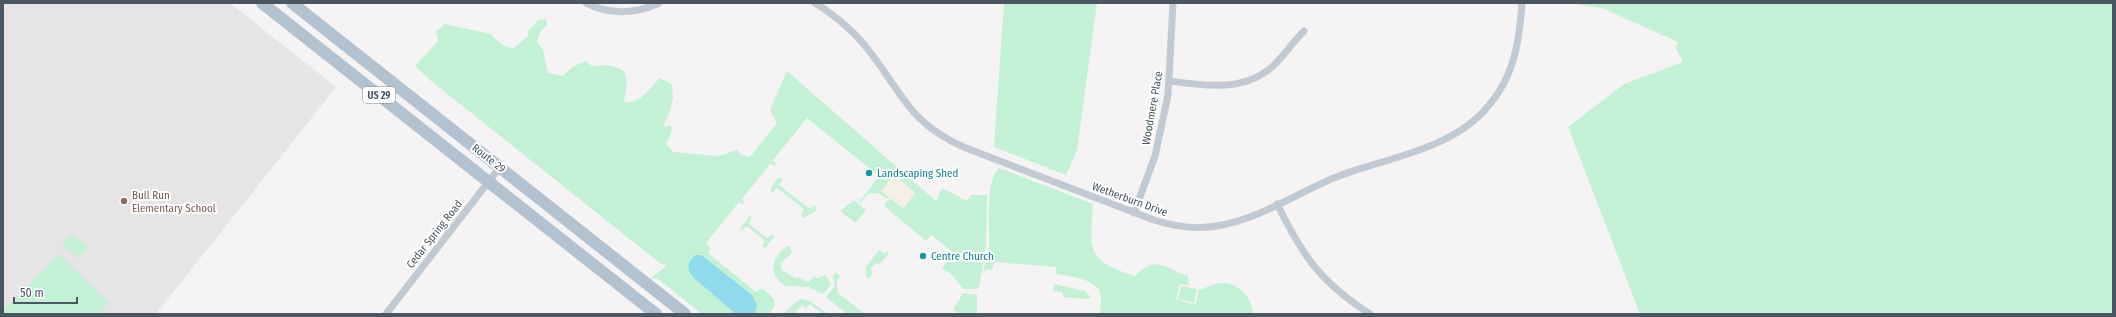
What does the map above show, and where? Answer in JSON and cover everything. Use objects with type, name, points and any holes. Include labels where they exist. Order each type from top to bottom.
[{"type":"main road","name":"Route 29","points":[[262,3],[656,314]]},
{"type":"main road","name":"Route 29","points":[[292,3],[686,314]]},
{"type":"street","points":[[586,3],[601,9],[621,12],[644,9],[659,3]]},
{"type":"street","name":"Wetherburn Drive","points":[[815,3],[834,16],[857,36],[877,61],[907,106],[920,120],[942,137],[966,148],[1134,213],[1169,225],[1204,227],[1239,221],[1340,176],[1440,141],[1468,125],[1490,105],[1504,84],[1512,67],[1519,37],[1522,3]]},
{"type":"street","name":"Woodmere Place","points":[[1134,213],[1155,156],[1170,81],[1173,3]]},
{"type":"street","points":[[1170,81],[1221,86],[1248,81],[1274,65],[1304,31]]},
{"type":"street","name":"Cedar Spring Road","points":[[386,314],[500,167]]},
{"type":"street","points":[[1277,204],[1295,240],[1311,264],[1334,288],[1370,314]]},
{"type":"shaded area","name":"Bull Run Elementary School","points":[[3,3],[230,3],[336,87],[156,314],[3,314]]},
{"type":"green space","points":[[1004,3],[1097,3],[1077,150],[1066,175],[994,147]]},
{"type":"green space","points":[[1569,3],[2113,3],[2113,314],[1640,314],[1568,127],[1624,84],[1683,62],[1676,48],[1678,42],[1602,8]]},
{"type":"green space","points":[[546,19],[547,25],[540,32],[537,41],[543,50],[548,73],[563,76],[572,67],[586,61],[592,66],[605,65],[620,69],[624,72],[627,81],[624,102],[635,101],[640,98],[660,78],[672,84],[673,97],[670,112],[663,127],[669,125],[672,127],[671,134],[666,144],[673,152],[719,156],[737,150],[741,155],[750,157],[777,123],[770,110],[787,71],[936,201],[942,188],[967,201],[971,195],[987,195],[986,246],[979,287],[976,289],[963,289],[952,275],[942,268],[954,253],[931,235],[926,241],[884,206],[890,198],[904,208],[915,193],[881,163],[894,175],[882,191],[889,197],[887,199],[878,193],[868,194],[861,202],[856,197],[861,200],[879,176],[807,118],[773,160],[777,166],[770,164],[742,199],[745,205],[739,202],[706,243],[711,249],[708,253],[756,292],[762,288],[774,299],[775,305],[769,314],[702,314],[657,278],[650,279],[667,265],[661,264],[431,81],[415,66],[438,41],[436,31],[445,24],[491,34],[501,44],[514,48],[528,36],[528,30],[534,26],[538,20]]},
{"type":"green space","points":[[999,168],[1093,204],[1091,233],[1092,244],[1094,252],[1099,259],[1107,265],[1135,276],[1142,269],[1155,264],[1188,276],[1189,285],[1180,284],[1176,299],[1195,305],[1199,290],[1218,283],[1232,285],[1243,292],[1247,297],[1253,314],[1100,314],[1101,294],[1097,288],[1087,281],[1057,274],[1056,267],[994,262],[992,269],[985,270],[982,275],[989,245],[990,193],[995,174]]},
{"type":"green space","points":[[778,178],[783,179],[779,185],[810,209],[815,205],[817,210],[804,218],[801,214],[804,209],[777,188],[773,192],[771,191],[770,189]]},
{"type":"green space","points":[[854,200],[866,210],[855,223],[840,211]]},
{"type":"green space","points":[[750,216],[752,218],[749,224],[767,238],[773,234],[775,236],[765,248],[762,246],[765,241],[747,226],[743,230],[740,229]]},
{"type":"green space","points":[[70,234],[88,246],[80,258],[62,246]]},
{"type":"green space","points":[[790,245],[792,253],[781,263],[782,270],[797,279],[798,277],[808,282],[815,276],[817,278],[826,275],[831,285],[823,294],[808,287],[786,286],[780,282],[774,271],[774,265],[779,253]]},
{"type":"green space","points":[[879,250],[885,254],[888,251],[889,253],[881,263],[875,264],[871,268],[872,275],[869,279],[866,277],[866,267]]},
{"type":"green space","points":[[59,254],[109,303],[98,314],[3,314],[3,311]]},
{"type":"green space","points":[[835,272],[840,276],[837,281],[838,293],[865,314],[847,314],[827,298],[827,295],[835,286],[833,277]]},
{"type":"green space","points":[[1054,284],[1085,291],[1091,297],[1087,299],[1063,297],[1062,292],[1053,291]]},
{"type":"green space","points":[[1181,286],[1197,289],[1194,303],[1178,299]]},
{"type":"green space","points":[[963,293],[977,295],[977,314],[959,313],[953,310]]},
{"type":"green space","points":[[802,299],[810,301],[828,314],[823,314],[810,304],[806,308],[802,305],[794,314],[784,314],[794,303]]},
{"type":"sand","points":[[894,175],[915,193],[903,208],[881,191]]},
{"type":"water","points":[[696,255],[701,255],[752,295],[757,305],[755,313],[736,314],[693,277],[689,271],[688,265]]},
{"type":"place","name":"Landscaping Shed","points":[[869,173]]},
{"type":"place","name":"Bull Run Elementary School","points":[[124,201]]},
{"type":"place","name":"Centre Church","points":[[923,256]]}]
